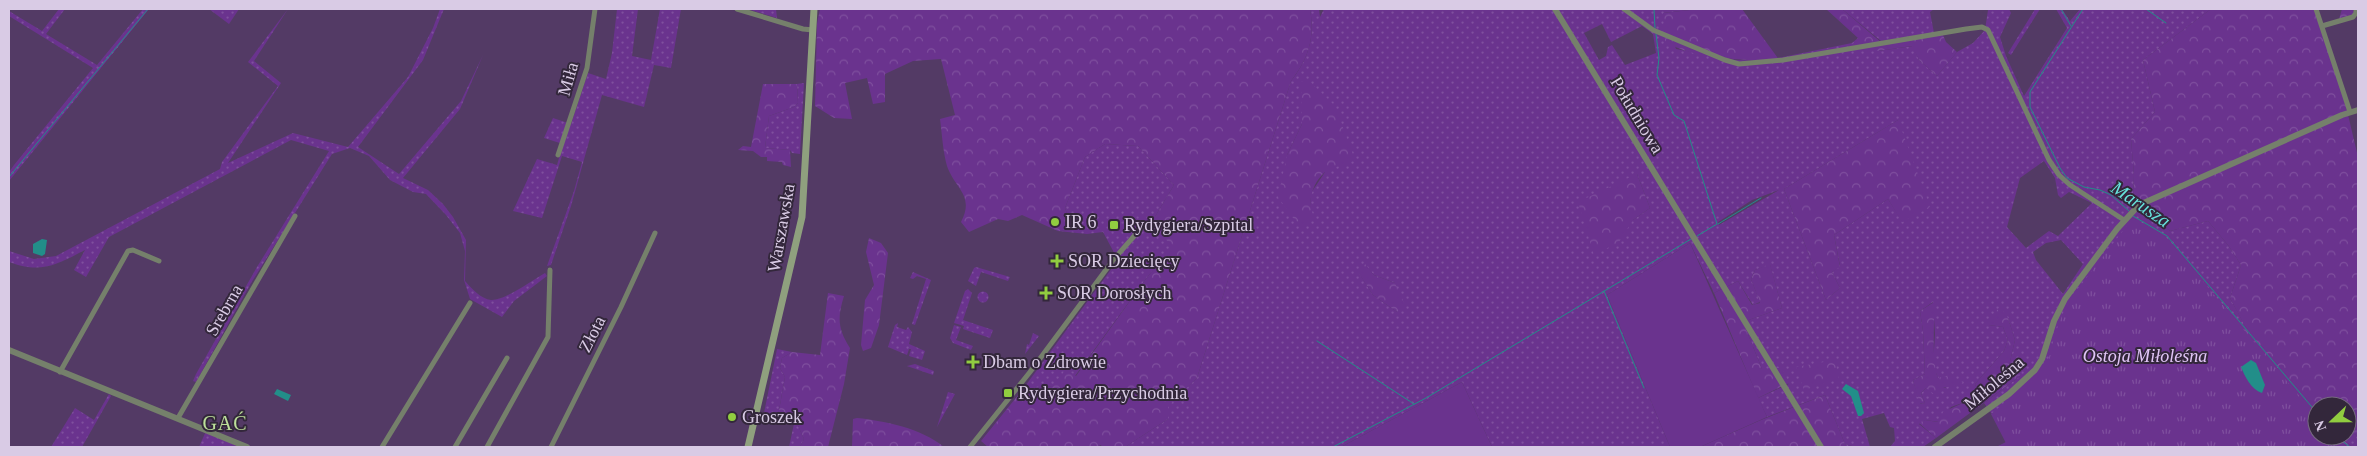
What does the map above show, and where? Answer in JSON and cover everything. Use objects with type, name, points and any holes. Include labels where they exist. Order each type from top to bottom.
[{"type":"main road","name":"Warszawska","points":[[748,447],[802,217],[814,9]]},
{"type":"street","name":"Miła","points":[[558,155],[586,68],[595,9]]},
{"type":"street","points":[[737,9],[803,29],[813,30]]},
{"type":"street","name":"Południowa","points":[[1555,9],[1821,447]]},
{"type":"street","points":[[1624,9],[1660,33],[1725,60],[1740,64],[1783,60],[1966,29],[1982,28],[1988,30],[2049,160],[2059,175],[2126,218]]},
{"type":"street","points":[[2316,9],[2350,112]]},
{"type":"street","points":[[2322,26],[2353,18],[2356,9]]},
{"type":"street","name":"Miłoleśna","points":[[1935,447],[1988,410],[2031,375],[2042,359],[2054,321],[2065,298],[2126,218],[2144,202],[2358,110]]},
{"type":"street","name":"Srebrna","points":[[178,418],[295,216]]},
{"type":"street","points":[[970,447],[1030,372],[1114,259],[1142,226]]},
{"type":"street","name":"Złota","points":[[551,447],[621,307],[655,233]]},
{"type":"street","points":[[60,372],[128,251],[132,250],[159,261]]},
{"type":"street","points":[[487,447],[548,337],[550,270]]},
{"type":"street","points":[[382,447],[470,303]]},
{"type":"street","points":[[9,350],[247,447]]},
{"type":"street","points":[[455,447],[507,358]]},
{"type":"green space","points":[[59,9],[65,9],[46,34],[97,65],[143,9],[149,9],[9,181],[9,172],[14,165],[93,68],[9,16],[9,11],[42,31]]},
{"type":"green space","points":[[209,9],[239,9],[229,24]]},
{"type":"green space","points":[[288,9],[254,61],[281,83],[228,163],[293,133],[348,147],[408,77],[433,28],[440,9],[444,9],[423,60],[358,147],[399,174],[461,101],[483,55],[460,109],[403,178],[428,190],[453,217],[466,240],[465,281],[480,295],[491,300],[497,299],[511,294],[545,273],[547,276],[514,301],[502,317],[470,299],[464,280],[465,251],[460,233],[446,215],[426,194],[413,192],[390,180],[369,156],[350,148],[332,154],[251,283],[196,382],[193,381],[196,374],[257,267],[329,151],[291,140],[109,237],[86,277],[74,270],[85,250],[57,264],[39,267],[20,266],[9,262],[9,251],[34,259],[56,256],[220,169],[222,162],[278,86],[248,62]]},
{"type":"green space","points":[[617,9],[638,9],[632,56],[651,60],[660,9],[681,9],[671,68],[654,65],[644,107],[602,95],[571,206],[551,265],[547,266],[574,191],[582,162],[562,156],[542,218],[513,211],[537,159],[557,165],[563,144],[544,138],[553,118],[571,124],[588,73],[606,79],[612,53]]},
{"type":"green space","points":[[747,9],[776,9],[777,18]]},
{"type":"green space","points":[[820,9],[1310,9],[1312,29],[1309,47],[1302,64],[1291,81],[1197,378],[1168,406],[1168,419],[1125,447],[1102,447],[1101,445],[1096,447],[988,447],[981,441],[1023,389],[1053,386],[1066,369],[1076,376],[1148,276],[1174,247],[1150,225],[1174,185],[1138,146],[1105,144],[1085,157],[1065,208],[1073,230],[1058,231],[1022,215],[1008,221],[998,219],[969,232],[961,222],[965,213],[965,198],[950,174],[944,155],[940,119],[955,115],[941,59],[913,61],[885,74],[885,102],[873,104],[867,78],[845,83],[852,119],[834,118],[815,106],[817,24]]},
{"type":"green space","points":[[1310,9],[1319,9],[1320,17],[1324,9],[1699,9],[1663,13],[1676,49],[1736,60],[1779,61],[1778,58],[1852,43],[1858,38],[1878,51],[1913,46],[1919,60],[1937,76],[1957,52],[1973,43],[1985,30],[1988,10],[1986,9],[2009,9],[2011,13],[2000,37],[2006,56],[2024,96],[2067,28],[2056,9],[2062,9],[2070,21],[2080,9],[2211,9],[2143,60],[2155,112],[2131,139],[2134,175],[2133,202],[2170,231],[2208,221],[2228,245],[2241,265],[2230,298],[2248,331],[2060,365],[1994,417],[1984,403],[2019,377],[2025,363],[2009,366],[2015,340],[2008,318],[1989,325],[2003,327],[2008,340],[2004,351],[1975,384],[1978,392],[1965,402],[1951,407],[1939,422],[1925,420],[1919,424],[1936,438],[1923,447],[1890,447],[1895,441],[1894,428],[1890,427],[1884,413],[1862,419],[1870,447],[1856,447],[1845,444],[1825,395],[1767,417],[1758,398],[1789,384],[1762,369],[1743,322],[1782,308],[1770,265],[1755,270],[1751,279],[1760,302],[1753,305],[1738,281],[1714,293],[1690,243],[1607,295],[1670,447],[1492,447],[1462,382],[1341,447],[1125,447],[1168,419],[1167,406],[1197,378],[1291,81],[1302,64],[1309,47],[1312,29]],"holes":[[[1602,24],[1611,42],[1642,26],[1653,34],[1656,53],[1625,65],[1612,45],[1608,47],[1606,56],[1599,60],[1584,33]],[[1898,120],[1902,221],[1888,199],[1834,235],[1840,266],[1832,272],[1840,288],[1826,300],[1784,189]],[[1302,124],[1325,172],[1311,193],[1310,209],[1287,155]],[[2044,161],[2055,178],[2058,195],[2061,198],[2069,192],[2092,203],[2058,236],[2049,231],[2026,248],[2007,227],[2020,178]],[[1637,174],[1650,208],[1633,220]],[[1779,190],[1719,225],[1718,222],[1752,200]],[[2061,240],[2083,264],[2063,294],[2036,260],[2033,252],[2046,243]],[[1365,265],[1374,275],[1395,283],[1397,312],[1373,295],[1359,273]],[[1933,302],[1935,334],[1933,365],[1938,378],[1946,388],[1926,388],[1921,393],[1925,403],[1920,404],[1913,380],[1925,374],[1920,311]]]},
{"type":"green space","points":[[1699,9],[1742,9],[1780,61],[1720,58],[1689,52],[1665,41],[1663,13]]},
{"type":"green space","points":[[1826,9],[1842,9],[1882,43],[1942,33],[1946,42],[1957,52],[1937,76],[1919,60],[1912,46],[1878,51],[1860,50],[1858,38]]},
{"type":"green space","points":[[1842,9],[1934,9],[1930,12],[1934,33],[1881,41]]},
{"type":"green space","points":[[2035,9],[2040,9],[2011,55],[2008,53]]},
{"type":"green space","points":[[2211,9],[2314,9],[2345,102],[2358,157],[2358,436],[2357,396],[2307,396],[2307,446],[2353,447],[1996,447],[2008,441],[2054,377],[2135,222],[2247,330],[2230,298],[2241,265],[2228,245],[2208,221],[2170,231],[2133,202],[2134,175],[2131,139],[2155,112],[2143,60]]},
{"type":"green space","points":[[2342,9],[2353,9],[2354,12],[2351,17],[2339,19]]},
{"type":"green space","points":[[1307,79],[1335,106],[1355,160],[1325,172],[1317,181],[1311,199],[1314,216],[1301,229],[1278,197],[1287,155],[1302,124],[1301,82]]},
{"type":"green space","points":[[804,83],[800,154],[792,153],[790,150],[765,148],[769,116],[794,107],[798,103],[797,84]]},
{"type":"green space","points":[[763,84],[797,84],[798,103],[794,107],[769,116],[765,148],[790,150],[791,167],[783,165],[782,162],[767,161],[767,157],[761,157],[753,151],[738,150],[743,146],[751,147]]},
{"type":"green space","points":[[1898,120],[1930,207],[1902,222],[1888,199],[1834,235],[1840,267],[1832,272],[1840,288],[1826,300],[1784,189]]},
{"type":"green space","points":[[1105,144],[1138,146],[1174,185],[1150,225],[1175,247],[1148,276],[1075,376],[1053,386],[1023,389],[1118,260],[1103,232],[1087,234],[1058,231],[1073,230],[1065,208],[1085,157]]},
{"type":"green space","points":[[1637,174],[1650,208],[1633,220],[1619,242],[1594,255],[1578,202]]},
{"type":"green space","name":"Ostoja Miłoleśna","points":[[2133,218],[2163,234],[2307,405],[2307,446],[2347,447],[2008,447],[1991,414],[2033,380],[2048,362],[2055,334],[2067,303]]},
{"type":"green space","points":[[869,238],[881,243],[888,253],[879,325],[871,348],[863,351],[861,345],[865,300],[874,285],[866,252]]},
{"type":"green space","points":[[1690,243],[1767,417],[1700,447],[1670,447],[1607,295]]},
{"type":"green space","points":[[1365,264],[1374,275],[1395,283],[1406,307],[1397,312],[1373,295],[1358,272]]},
{"type":"green space","points":[[1770,264],[1782,308],[1743,322],[1762,369],[1782,368],[1789,383],[1758,398],[1714,293],[1738,281],[1752,305],[1760,303],[1751,279],[1755,270]]},
{"type":"green space","points":[[976,267],[1010,277],[1008,281],[981,272],[976,286],[968,281]]},
{"type":"green space","points":[[913,272],[931,280],[915,325],[912,324],[926,279],[917,276],[913,279],[910,278]]},
{"type":"green space","points":[[968,289],[972,293],[963,320],[993,330],[990,338],[963,329],[964,326],[954,323],[965,291]]},
{"type":"green space","points":[[981,292],[985,292],[988,297],[987,301],[981,302],[978,299],[978,295]]},
{"type":"green space","points":[[828,293],[844,296],[840,311],[840,323],[843,335],[850,348],[844,384],[828,447],[800,447],[804,439],[795,419],[778,416],[785,377],[780,368],[782,358],[792,352],[820,355]]},
{"type":"green space","points":[[1934,302],[1934,352],[1938,378],[1950,375],[1963,383],[1939,389],[1938,397],[1926,388],[1921,393],[1925,403],[1919,404],[1913,380],[1925,374],[1920,311]]},
{"type":"green space","points":[[2000,307],[2008,318],[2015,340],[2009,366],[2026,363],[2019,377],[1936,438],[1919,423],[1925,420],[1938,422],[1943,412],[1965,402],[1978,392],[1975,384],[2004,351],[2008,340],[2003,327],[1989,325],[1990,318]]},
{"type":"green space","points":[[898,323],[897,327],[906,330],[908,327],[912,332],[909,344],[925,351],[922,360],[909,356],[911,349],[909,349],[907,355],[888,347],[895,325]]},
{"type":"green space","points":[[954,325],[961,327],[956,340],[973,346],[971,350],[953,343],[950,338]]},
{"type":"green space","points":[[1033,333],[1039,336],[1025,354],[1027,344],[1029,345]]},
{"type":"green space","points":[[777,349],[792,352],[782,358],[780,368],[785,377],[778,416],[764,413]]},
{"type":"green space","points":[[1835,360],[1839,379],[1804,390],[1796,367]]},
{"type":"green space","points":[[915,364],[934,371],[933,375],[907,366]]},
{"type":"green space","points":[[1462,382],[1492,447],[1341,447]]},
{"type":"green space","points":[[948,392],[955,394],[937,427]]},
{"type":"green space","points":[[109,394],[111,396],[82,447],[51,447],[75,408],[94,420]]},
{"type":"green space","points":[[1825,395],[1845,444],[1856,447],[1700,447],[1761,420]]},
{"type":"green space","points":[[795,419],[804,439],[800,447],[789,447]]},
{"type":"green space","points":[[853,419],[891,423],[914,430],[935,440],[944,447],[852,447]]},
{"type":"green space","points":[[206,431],[237,446],[199,447]]},
{"type":"green space","points":[[2357,435],[2358,447],[2352,446],[2357,446]]},
{"type":"shaded area","points":[[42,239],[47,240],[45,254],[42,256],[33,253],[33,244]]},
{"type":"shaded area","points":[[2251,360],[2256,363],[2265,385],[2262,393],[2252,386],[2241,367]]},
{"type":"shaded area","points":[[1846,384],[1858,391],[1864,413],[1861,416],[1858,416],[1851,396],[1842,389]]},
{"type":"shaded area","points":[[277,389],[291,395],[288,401],[274,394]]},
{"type":"waterway","points":[[9,177],[148,9]]},
{"type":"waterway","points":[[1654,9],[1655,28]]},
{"type":"waterway","points":[[2061,9],[2071,26]]},
{"type":"waterway","name":"Marusza","points":[[2083,9],[2030,92],[2030,107],[2060,168],[2067,178],[2084,187],[2100,190],[2111,195],[2129,211]]},
{"type":"waterway","points":[[2146,9],[2166,23]]},
{"type":"waterway","points":[[1656,34],[1659,58],[1657,75],[1674,115],[1684,121],[1717,224],[1697,236]]},
{"type":"waterway","points":[[1718,224],[1761,198]]},
{"type":"waterway","name":"Marusza","points":[[2133,216],[2167,236],[2307,401]]},
{"type":"waterway","points":[[1333,447],[1426,398],[1691,239]]},
{"type":"waterway","points":[[1604,291],[1644,388]]},
{"type":"waterway","points":[[1317,341],[1414,404]]},
{"type":"place","name":"IR 6","points":[[1055,222]]},
{"type":"place","name":"Rydygiera/Szpital","points":[[1114,225]]},
{"type":"place","name":"SOR Dziecięcy","points":[[1057,261]]},
{"type":"place","name":"SOR Dorosłych","points":[[1046,293]]},
{"type":"place","name":"Dbam o Zdrowie","points":[[973,362]]},
{"type":"place","name":"Rydygiera/Przychodnia","points":[[1008,393]]},
{"type":"place","name":"Groszek","points":[[732,417]]},
{"type":"district","name":"GAĆ","points":[[225,423]]}]
